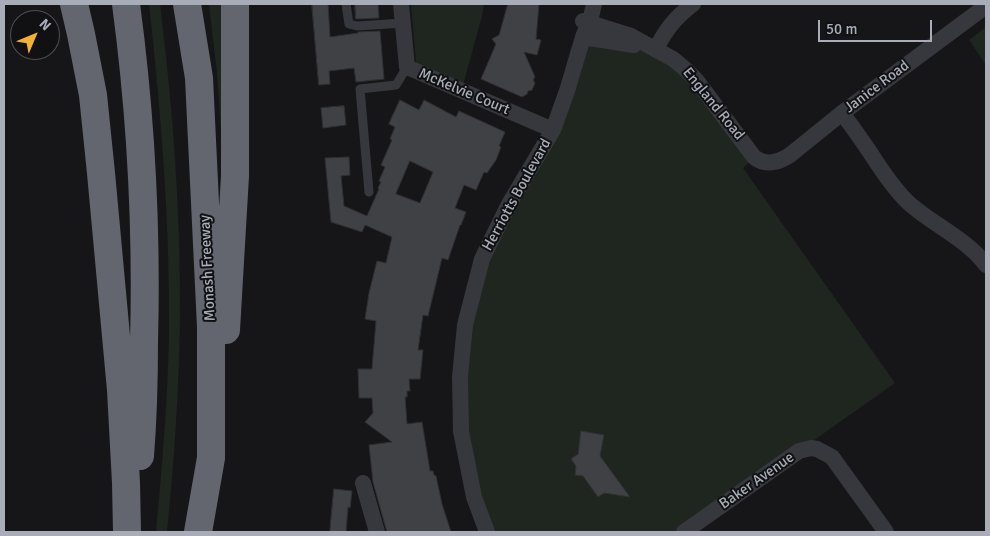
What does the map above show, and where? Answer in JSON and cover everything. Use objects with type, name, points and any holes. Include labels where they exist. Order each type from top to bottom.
[{"type":"highway","points":[[74,4],[92,95],[101,173],[121,390],[127,532]]},
{"type":"highway","points":[[126,4],[138,104],[145,232],[141,440],[133,532]]},
{"type":"highway","name":"Monash Freeway","points":[[187,4],[199,78],[211,327],[211,458],[198,532]]},
{"type":"highway","points":[[211,458],[223,395],[235,176],[235,4]]},
{"type":"street","name":"McKelvie Court","points":[[401,4],[407,67],[553,130]]},
{"type":"street","points":[[584,4],[585,27]]},
{"type":"street","points":[[585,27],[594,4]]},
{"type":"street","points":[[656,49],[670,24],[693,4]]},
{"type":"street","name":"Janice Road","points":[[766,163],[783,160],[842,112],[986,6]]},
{"type":"street","name":"England Road","points":[[585,27],[656,49],[674,59],[691,74],[754,157],[766,163]]},
{"type":"street","name":"Herriotts Boulevard","points":[[487,532],[474,497],[461,431],[460,377],[465,324],[482,260],[509,204],[553,130],[567,91],[585,27]]},
{"type":"street","points":[[842,112],[890,181],[910,204],[929,220],[959,240],[986,265]]},
{"type":"street","name":"Baker Avenue","points":[[684,532],[799,451],[810,448],[817,449],[832,457],[886,532]]},
{"type":"street","points":[[364,484],[377,532]]},
{"type":"lane","points":[[346,4],[348,24],[357,26],[402,23]]},
{"type":"lane","points":[[369,192],[360,89],[396,85],[407,67]]},
{"type":"shaded area","points":[[149,4],[160,4],[169,83],[178,202],[180,281],[179,374],[167,532],[156,532],[167,382],[169,291],[164,168]]},
{"type":"shaded area","points":[[209,4],[226,4],[222,146],[217,73]]},
{"type":"shaded area","points":[[411,4],[484,4],[463,85],[416,62]]},
{"type":"shaded area","points":[[986,27],[986,65],[969,40]]},
{"type":"shaded area","points":[[583,37],[673,59],[754,157],[743,168],[895,383],[684,532],[487,532],[474,497],[460,377],[482,259],[553,130]]},
{"type":"building","points":[[312,4],[328,4],[330,37],[358,32],[380,31],[384,79],[356,82],[354,68],[329,71],[330,84],[319,85]]},
{"type":"building","points":[[355,4],[378,4],[379,18],[356,19]]},
{"type":"building","points":[[508,4],[539,4],[536,39],[541,40],[537,55],[524,52],[535,77],[533,80],[535,83],[532,90],[522,97],[481,79],[496,44],[492,39],[499,35]]},
{"type":"building","points":[[400,100],[419,110],[424,100],[456,117],[459,111],[505,132],[496,160],[487,173],[484,172],[476,190],[464,185],[455,208],[466,212],[448,260],[442,258],[428,316],[423,315],[418,350],[423,350],[420,379],[409,379],[410,391],[407,391],[407,397],[405,397],[407,424],[422,422],[430,471],[433,471],[436,476],[451,532],[387,532],[373,482],[369,445],[392,442],[365,422],[373,413],[372,398],[359,398],[358,369],[372,369],[376,321],[365,319],[377,261],[386,263],[392,237],[365,225],[362,232],[331,222],[325,158],[349,157],[350,175],[341,176],[344,206],[367,216],[379,189],[381,182],[379,181],[385,167],[381,165],[392,140],[390,139],[395,127],[389,124]],"holes":[[[410,161],[433,172],[420,203],[396,194]]]},
{"type":"building","points":[[344,106],[346,125],[323,128],[321,108]]},
{"type":"building","points":[[581,431],[604,435],[600,456],[630,497],[604,493],[598,497],[583,476],[575,475],[576,466],[571,459],[578,454]]},
{"type":"building","points":[[334,489],[352,491],[350,508],[348,507],[346,532],[330,532]]}]
